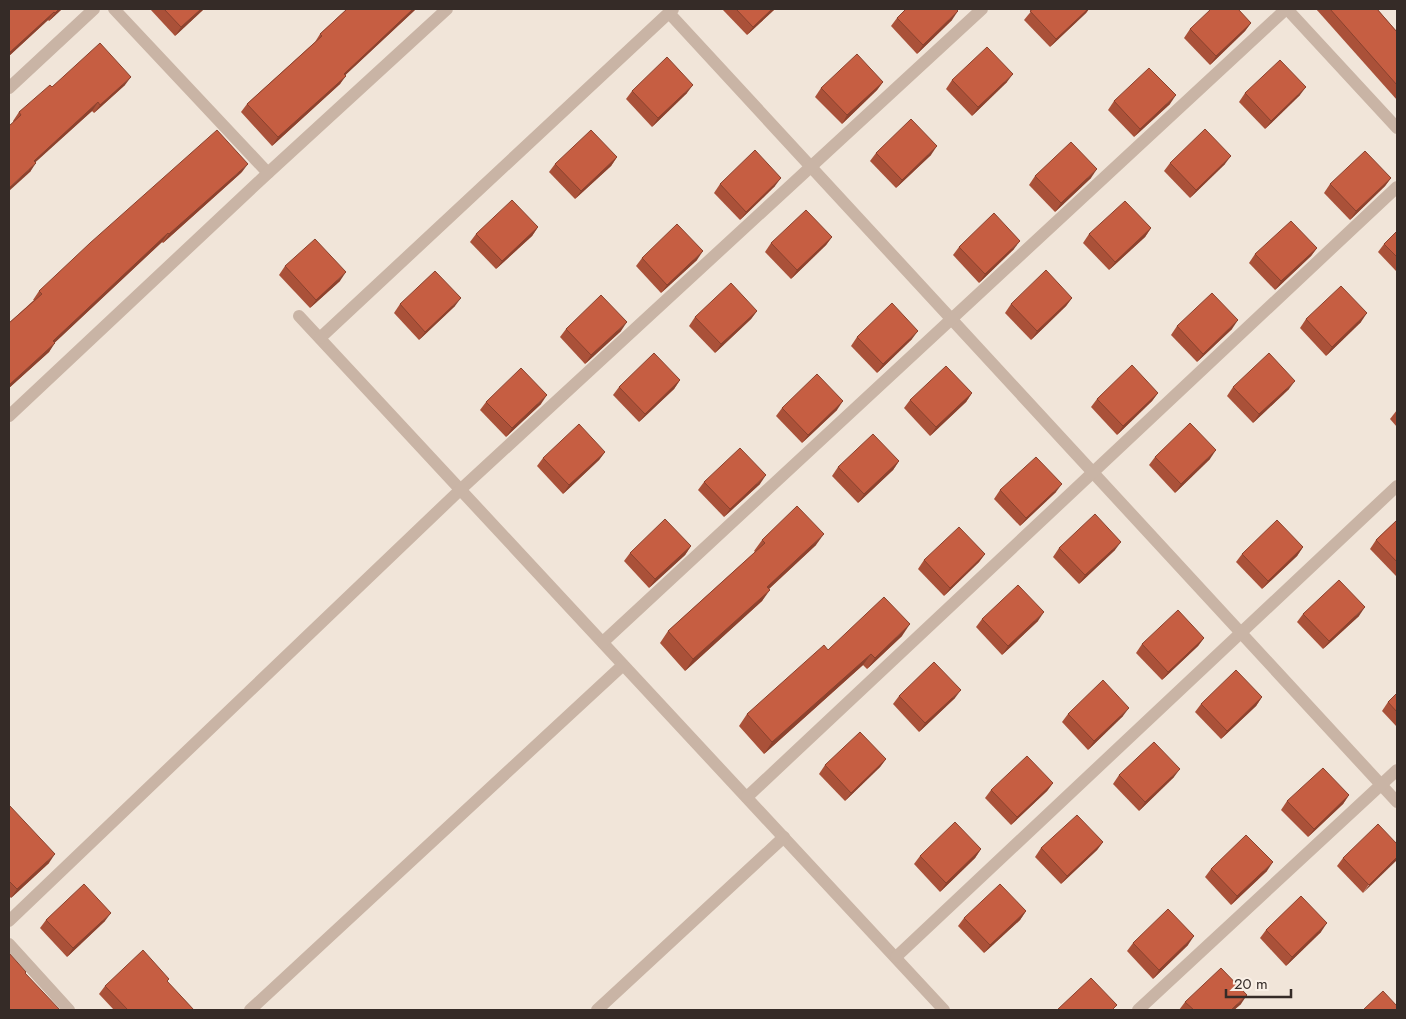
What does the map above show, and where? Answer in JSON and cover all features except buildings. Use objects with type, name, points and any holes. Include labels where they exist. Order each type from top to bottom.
[{"type":"street","points":[[9,88],[94,9]]},
{"type":"street","points":[[114,9],[268,173]]},
{"type":"street","points":[[9,416],[268,173],[447,9]]},
{"type":"street","points":[[9,921],[460,490],[982,9]]},
{"type":"street","points":[[602,642],[1286,9],[1397,128]]},
{"type":"street","points":[[320,338],[671,11],[810,166],[1397,802]]},
{"type":"street","points":[[747,797],[1397,188]]},
{"type":"street","points":[[298,316],[944,1010]]},
{"type":"street","points":[[896,957],[1397,486]]},
{"type":"street","points":[[250,1010],[623,665]]},
{"type":"street","points":[[1138,1010],[1397,770]]},
{"type":"street","points":[[597,1010],[784,837]]},
{"type":"street","points":[[9,944],[69,1010]]}]
